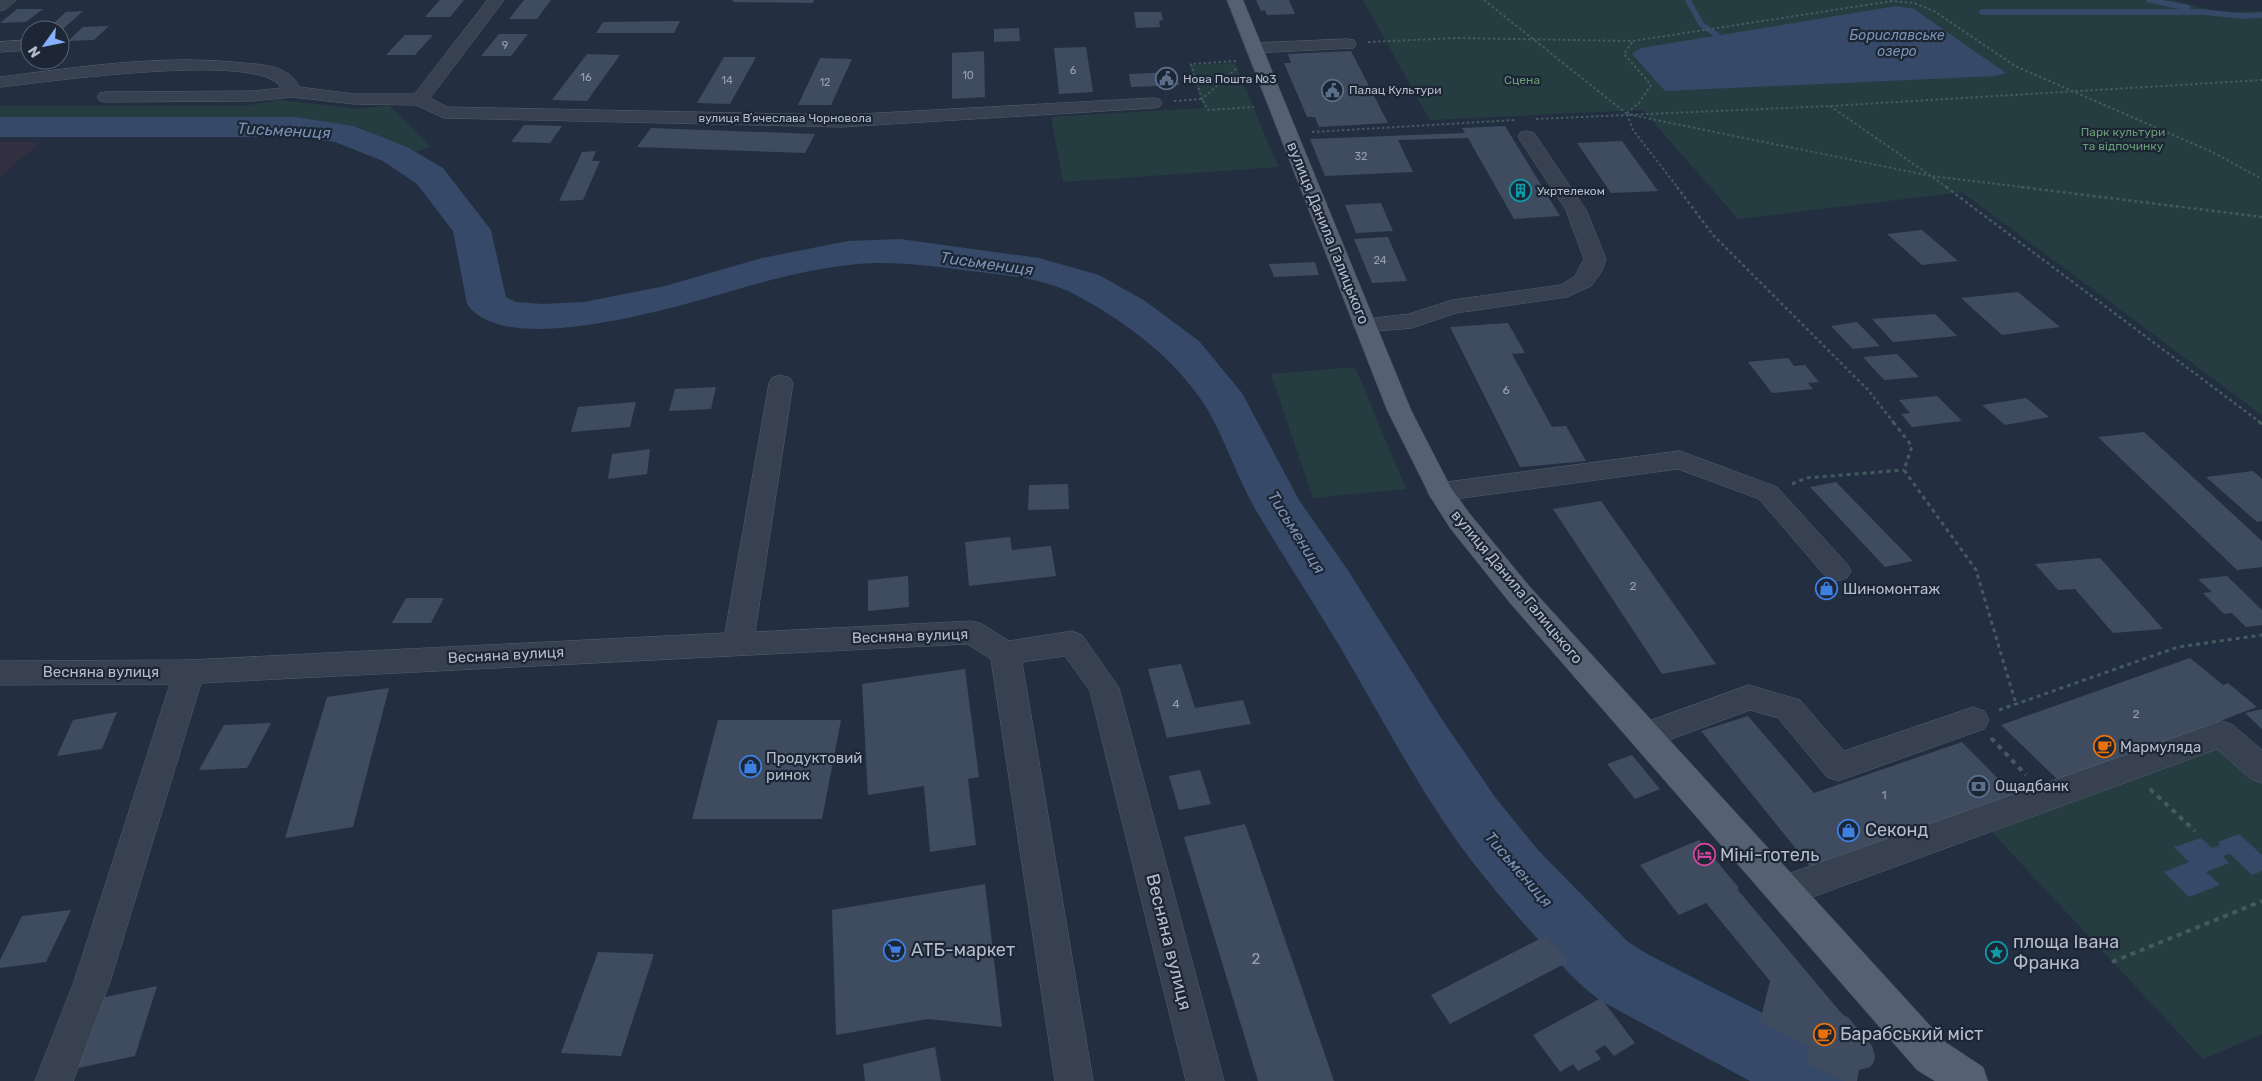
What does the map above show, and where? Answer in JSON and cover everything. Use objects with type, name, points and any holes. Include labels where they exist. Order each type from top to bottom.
[{"type":"main road","name":"вулиця Данила Галицького","points":[[1235,0],[1243,59],[1288,133],[1399,410],[1440,492],[1460,521],[1520,595],[1784,891],[1935,1068]]},
{"type":"main road","points":[[1935,1068],[1969,1081]]},
{"type":"street","points":[[0,6],[8,0]]},
{"type":"street","points":[[106,97],[253,96],[292,92],[354,99],[419,100],[496,0]]},
{"type":"street","points":[[1243,59],[1348,44]]},
{"type":"street","points":[[0,47],[20,46]]},
{"type":"street","points":[[0,82],[114,69],[187,64],[237,67],[269,72],[285,79],[292,92]]},
{"type":"street","name":"вулиця Вʼячеслава Чорновола","points":[[419,100],[444,112],[842,121],[1153,103]]},
{"type":"street","points":[[1364,325],[1404,322],[1452,307],[1567,290],[1583,281],[1591,270],[1595,259],[1576,210],[1524,125]]},
{"type":"street","points":[[738,644],[782,383]]},
{"type":"street","points":[[1440,492],[1680,460],[1768,493],[1838,571]]},
{"type":"street","name":"Весняна вулиця","points":[[0,673],[189,672],[972,632],[1005,654],[1072,644],[1104,688],[1205,1081]]},
{"type":"street","points":[[1005,654],[1074,1081]]},
{"type":"street","points":[[54,1081],[92,982],[189,672]]},
{"type":"street","points":[[1646,735],[1749,697],[1789,709],[1838,767],[1973,720]]},
{"type":"street","points":[[1784,891],[2222,734],[2262,769]]},
{"type":"path","points":[[1484,0],[1627,114],[1931,176],[2262,217]]},
{"type":"path","points":[[1348,44],[1456,38],[1633,40],[1892,1],[1914,3],[1934,11],[2015,66],[2212,152],[2262,180]]},
{"type":"path","points":[[1627,114],[1640,104],[1651,85],[1624,54],[1633,40]]},
{"type":"path","points":[[1153,103],[1202,99],[1243,59]]},
{"type":"path","points":[[1243,59],[1191,64],[1202,99],[1208,110],[1256,107]]},
{"type":"path","points":[[1288,133],[1524,125],[1627,114],[1830,106],[2262,80]]},
{"type":"path","points":[[1830,106],[1931,176],[2262,424]]},
{"type":"path","points":[[1627,114],[1633,130],[1713,235],[1868,390],[1912,446],[1904,470]]},
{"type":"path","points":[[1768,493],[1806,478],[1904,470]]},
{"type":"path","points":[[1904,470],[1976,570],[2016,704]]},
{"type":"path","points":[[2047,796],[1973,720],[2178,647],[2262,635]]},
{"type":"path","points":[[2128,768],[2195,831]]},
{"type":"path","points":[[2112,962],[2262,901]]},
{"type":"shaded area","points":[[0,142],[40,142],[0,177]]},
{"type":"green space","name":"Парк культури та відпочинку","points":[[1363,0],[2172,0],[2220,12],[2262,11],[2262,415],[1962,192],[1738,219],[1643,110],[1430,120]]},
{"type":"green space","points":[[1235,63],[1278,167],[1063,182],[1051,117],[1204,108],[1189,65]]},
{"type":"green space","points":[[279,100],[358,109],[389,105],[431,147],[411,153],[360,127],[303,120],[0,120],[0,106],[243,106]]},
{"type":"green space","points":[[1355,367],[1406,489],[1313,498],[1271,374]]},
{"type":"green space","points":[[2226,746],[2262,777],[2262,1034],[2203,1059],[1990,830]]},
{"type":"water","name":"Бориславське озеро","points":[[1897,6],[1914,9],[2006,73],[1996,76],[1665,91],[1632,54],[1641,48]]},
{"type":"water","points":[[2239,834],[2262,855],[2262,871],[2252,875],[2230,854],[2223,856],[2229,863],[2206,872],[2220,885],[2189,897],[2164,872],[2189,862],[2174,847],[2201,838],[2212,848],[2220,845],[2218,842]]},
{"type":"building","points":[[440,0],[464,0],[450,17],[425,17]]},
{"type":"building","points":[[524,0],[551,0],[537,19],[509,19]]},
{"type":"building","points":[[733,0],[814,0],[813,3],[732,2]]},
{"type":"building","points":[[1256,0],[1289,0],[1295,14],[1267,15],[1265,10],[1261,11]]},
{"type":"building","points":[[17,9],[43,9],[29,20],[0,23]]},
{"type":"building","points":[[83,11],[70,23],[70,20],[57,20],[66,12]]},
{"type":"building","points":[[1134,12],[1161,12],[1163,20],[1159,21],[1160,27],[1136,28]]},
{"type":"building","points":[[680,21],[674,33],[596,33],[603,22]]},
{"type":"building","points":[[109,26],[94,40],[70,41],[83,27]]},
{"type":"building","points":[[1019,28],[1020,41],[994,42],[994,29]]},
{"type":"building","points":[[499,34],[528,34],[511,56],[481,56]]},
{"type":"building","points":[[405,35],[433,35],[415,55],[386,55]]},
{"type":"building","points":[[1086,47],[1093,92],[1059,94],[1054,48]]},
{"type":"building","points":[[984,51],[985,97],[952,99],[952,53]]},
{"type":"building","name":"Палац Культури","points":[[1351,51],[1388,123],[1319,127],[1315,117],[1307,117],[1284,63],[1291,63],[1288,54]]},
{"type":"building","points":[[587,54],[620,55],[587,101],[552,100]]},
{"type":"building","points":[[724,57],[756,57],[730,104],[697,103]]},
{"type":"building","points":[[820,58],[852,59],[831,105],[798,105]]},
{"type":"building","points":[[1175,72],[1179,85],[1131,87],[1129,74]]},
{"type":"building","points":[[524,125],[562,126],[550,143],[511,142]]},
{"type":"building","points":[[1505,126],[1560,216],[1514,219],[1468,138],[1398,140],[1413,172],[1325,176],[1310,139],[1465,133],[1462,128]]},
{"type":"building","points":[[651,128],[815,134],[805,153],[637,147]]},
{"type":"building","points":[[1622,141],[1658,191],[1611,193],[1577,143]]},
{"type":"building","points":[[596,151],[592,161],[600,161],[583,200],[559,201],[582,152]]},
{"type":"building","points":[[1381,203],[1393,231],[1356,233],[1345,205]]},
{"type":"building","points":[[1922,230],[1958,261],[1922,265],[1887,234]]},
{"type":"building","points":[[1388,237],[1407,281],[1372,283],[1354,239]]},
{"type":"building","points":[[1315,262],[1319,275],[1274,277],[1269,264]]},
{"type":"building","points":[[2018,292],[2060,327],[2002,335],[1961,298]]},
{"type":"building","points":[[1935,314],[1957,336],[1893,342],[1872,319]]},
{"type":"building","points":[[1857,322],[1880,346],[1853,349],[1831,326]]},
{"type":"building","points":[[1508,323],[1525,353],[1512,354],[1552,427],[1566,426],[1586,461],[1520,467],[1450,327]]},
{"type":"building","points":[[1897,354],[1919,377],[1884,380],[1863,357]]},
{"type":"building","points":[[1788,358],[1794,366],[1805,365],[1819,382],[1808,383],[1813,389],[1772,393],[1748,362]]},
{"type":"building","points":[[716,387],[711,409],[669,411],[675,389]]},
{"type":"building","points":[[1937,396],[1962,421],[1912,427],[1901,414],[1910,413],[1899,400]]},
{"type":"building","points":[[2026,398],[2049,417],[2005,425],[1982,405]]},
{"type":"building","points":[[636,402],[630,427],[571,432],[578,407]]},
{"type":"building","points":[[2144,432],[2262,541],[2262,567],[2237,570],[2098,437]]},
{"type":"building","points":[[650,449],[647,474],[608,479],[612,454]]},
{"type":"building","points":[[2253,471],[2262,479],[2262,521],[2257,522],[2206,477]]},
{"type":"building","points":[[1836,482],[1913,561],[1885,567],[1810,487]]},
{"type":"building","points":[[1068,484],[1069,509],[1028,510],[1029,485]]},
{"type":"building","points":[[1601,501],[1716,664],[1662,674],[1553,509]]},
{"type":"building","points":[[1010,537],[1012,550],[1051,546],[1056,576],[969,586],[965,542]]},
{"type":"building","points":[[2100,558],[2163,629],[2113,633],[2075,589],[2058,590],[2035,564]]},
{"type":"building","points":[[908,576],[909,607],[868,611],[868,580]]},
{"type":"building","points":[[2227,576],[2262,610],[2262,625],[2246,627],[2232,613],[2224,614],[2203,593],[2212,592],[2198,579]]},
{"type":"building","points":[[406,598],[444,598],[431,623],[392,623]]},
{"type":"building","points":[[2190,658],[2223,685],[2228,683],[2257,707],[2059,781],[2001,725]]},
{"type":"building","points":[[1181,664],[1195,708],[1243,700],[1251,724],[1167,738],[1148,669]]},
{"type":"building","points":[[965,669],[979,777],[968,779],[976,845],[930,852],[924,786],[868,795],[862,684]]},
{"type":"building","points":[[389,688],[353,827],[285,838],[327,697]]},
{"type":"building","points":[[2262,709],[2262,729],[2245,713]]},
{"type":"building","points":[[117,712],[102,749],[57,756],[73,720]]},
{"type":"building","points":[[1748,716],[1814,793],[1962,742],[2016,797],[1814,871],[1701,731]]},
{"type":"building","points":[[718,720],[841,720],[822,819],[692,819]]},
{"type":"building","points":[[271,723],[247,768],[199,770],[224,725]]},
{"type":"building","points":[[1632,755],[1660,789],[1635,799],[1607,764]]},
{"type":"building","points":[[1200,770],[1211,804],[1179,810],[1169,776]]},
{"type":"building","points":[[1245,824],[1334,1081],[1258,1081],[1184,837]]},
{"type":"building","points":[[1699,840],[1739,888],[1737,889],[1843,1015],[1848,1017],[1872,1046],[1875,1056],[1874,1062],[1870,1067],[1859,1070],[1857,1081],[1845,1081],[1806,1063],[1809,1046],[1760,1022],[1770,981],[1706,903],[1679,915],[1640,865]]},
{"type":"building","points":[[985,884],[1002,1027],[928,1019],[836,1035],[832,910]]},
{"type":"building","points":[[71,910],[46,962],[0,968],[0,960],[22,916]]},
{"type":"building","points":[[1547,935],[1568,962],[1450,1024],[1431,995]]},
{"type":"building","points":[[598,952],[654,954],[621,1056],[561,1053]]},
{"type":"building","points":[[157,986],[135,1056],[73,1069],[96,999]]},
{"type":"building","points":[[1601,998],[1635,1043],[1614,1056],[1605,1045],[1595,1051],[1601,1059],[1578,1071],[1573,1064],[1560,1072],[1533,1035]]},
{"type":"building","points":[[935,1047],[941,1081],[865,1081],[863,1064]]},
{"type":"waterway","points":[[1688,0],[1701,24],[1718,36]]},
{"type":"waterway","points":[[2149,0],[2188,8]]},
{"type":"waterway","points":[[1982,12],[2203,12],[2242,16],[2262,15]]},
{"type":"waterway","name":"Тисьмениця","points":[[0,127],[295,127],[342,133],[395,154],[430,176],[472,230],[487,304],[509,314],[543,316],[584,314],[672,297],[762,270],[848,253],[900,251],[1025,266],[1085,284],[1130,310],[1184,350],[1226,403],[1278,507],[1331,586],[1423,738],[1474,816],[1516,870],[1605,964],[1625,978],[1822,1081]]},
{"type":"place","name":"Нова Пошта №3","points":[[1167,79]]},
{"type":"place","name":"Палац Культури","points":[[1333,90]]},
{"type":"place","name":"Укртелеком","points":[[1521,191]]},
{"type":"place","name":"Шиномонтаж","points":[[1827,589]]},
{"type":"place","name":"Мармуляда","points":[[2104,747]]},
{"type":"place","name":"Продуктовий ринок","points":[[750,767]]},
{"type":"place","name":"Ощадбанк","points":[[1979,786]]},
{"type":"place","name":"Секонд","points":[[1849,830]]},
{"type":"place","name":"Міні-готель","points":[[1704,855]]},
{"type":"place","name":"АТБ-маркет","points":[[895,950]]},
{"type":"place","name":"площа Івана Франка","points":[[1997,952]]},
{"type":"place","name":"Барабський міст","points":[[1824,1034]]},
{"type":"park label","name":"Сцена","points":[[1522,80]]}]
